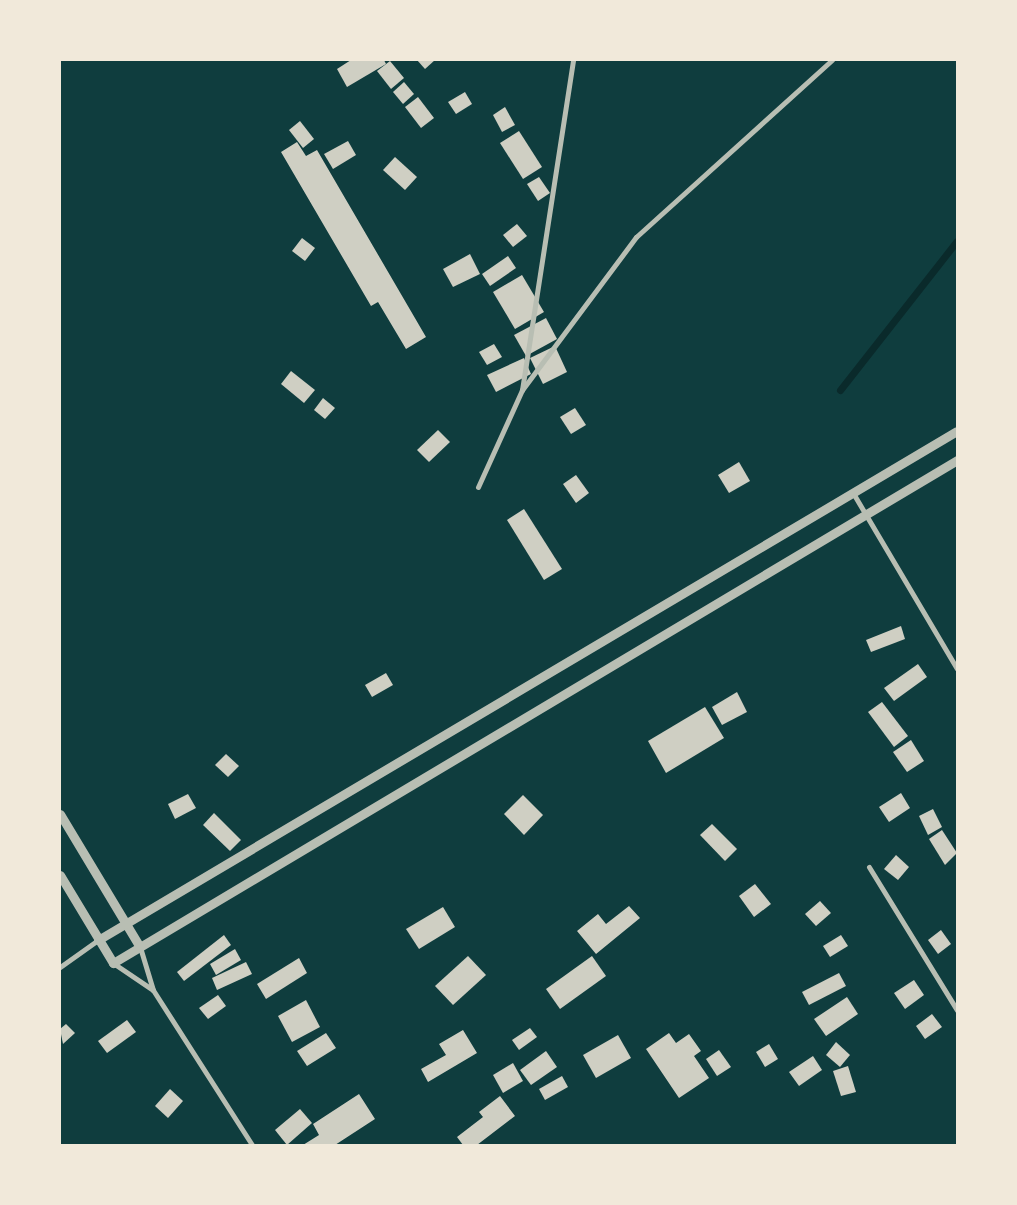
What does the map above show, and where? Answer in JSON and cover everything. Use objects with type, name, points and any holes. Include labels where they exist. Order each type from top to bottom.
[{"type":"street","points":[[522,390],[573,60]]},
{"type":"street","points":[[478,487],[522,390],[636,237],[832,60]]},
{"type":"street","points":[[60,967],[98,940],[957,431]]},
{"type":"street","points":[[113,963],[957,460]]},
{"type":"street","points":[[853,493],[957,669]]},
{"type":"street","points":[[60,814],[140,947],[153,990],[252,1145]]},
{"type":"street","points":[[869,867],[957,1010]]},
{"type":"street","points":[[60,875],[113,963],[153,990]]},
{"type":"building","points":[[351,60],[384,60],[386,64],[347,87],[337,69]]},
{"type":"building","points":[[417,60],[435,60],[425,69]]},
{"type":"building","points":[[390,61],[404,78],[391,89],[377,71]]},
{"type":"building","points":[[404,82],[414,94],[403,104],[393,92]]},
{"type":"building","points":[[465,92],[472,104],[456,114],[448,102]]},
{"type":"building","points":[[418,97],[434,118],[421,128],[405,107]]},
{"type":"building","points":[[505,107],[515,125],[502,132],[493,115]]},
{"type":"building","points":[[300,121],[314,139],[303,148],[289,130]]},
{"type":"building","points":[[519,131],[542,167],[523,179],[500,143]]},
{"type":"building","points":[[348,141],[356,155],[333,169],[324,154]]},
{"type":"building","points":[[297,142],[306,156],[317,150],[426,337],[406,349],[378,302],[371,306],[281,152]]},
{"type":"building","points":[[395,157],[417,177],[405,190],[383,170]]},
{"type":"building","points":[[539,177],[550,193],[538,201],[527,184]]},
{"type":"building","points":[[517,224],[527,236],[513,247],[503,235]]},
{"type":"building","points":[[302,238],[315,248],[305,261],[292,251]]},
{"type":"building","points":[[470,254],[480,274],[453,287],[443,269]]},
{"type":"building","points":[[508,256],[516,268],[490,286],[482,274]]},
{"type":"building","points":[[522,275],[544,312],[515,329],[493,292]]},
{"type":"building","points":[[546,318],[557,339],[526,356],[514,335]]},
{"type":"building","points":[[494,344],[502,357],[487,365],[479,352]]},
{"type":"building","points":[[555,346],[567,372],[543,384],[530,358]]},
{"type":"building","points":[[524,358],[531,374],[496,392],[487,375]]},
{"type":"building","points":[[291,371],[315,390],[304,403],[281,384]]},
{"type":"building","points":[[323,398],[335,408],[325,419],[314,410]]},
{"type":"building","points":[[575,408],[586,425],[571,434],[560,417]]},
{"type":"building","points":[[438,430],[450,442],[429,462],[417,450]]},
{"type":"building","points":[[739,462],[750,481],[729,493],[718,475]]},
{"type":"building","points":[[576,475],[589,493],[576,503],[563,484]]},
{"type":"building","points":[[524,509],[562,569],[544,580],[507,520]]},
{"type":"building","points":[[901,626],[905,639],[871,652],[866,640]]},
{"type":"building","points":[[918,664],[927,677],[894,701],[884,688]]},
{"type":"building","points":[[386,673],[393,685],[372,697],[365,685]]},
{"type":"building","points":[[737,692],[747,712],[722,725],[712,707]]},
{"type":"building","points":[[882,702],[908,736],[894,747],[868,712]]},
{"type":"building","points":[[705,707],[724,738],[666,773],[648,741]]},
{"type":"building","points":[[911,740],[924,761],[907,772],[893,752]]},
{"type":"building","points":[[226,754],[239,766],[228,777],[215,765]]},
{"type":"building","points":[[901,793],[910,808],[889,822],[879,807]]},
{"type":"building","points":[[188,794],[196,808],[175,819],[168,804]]},
{"type":"building","points":[[523,795],[543,815],[524,835],[504,814]]},
{"type":"building","points":[[933,809],[942,827],[928,835],[919,816]]},
{"type":"building","points":[[214,813],[241,840],[230,851],[203,825]]},
{"type":"building","points":[[712,824],[737,849],[725,861],[700,835]]},
{"type":"building","points":[[942,830],[957,853],[945,865],[929,839]]},
{"type":"building","points":[[896,855],[909,867],[898,880],[884,869]]},
{"type":"building","points":[[755,884],[771,904],[754,917],[739,896]]},
{"type":"building","points":[[820,901],[831,913],[816,926],[805,914]]},
{"type":"building","points":[[629,906],[640,918],[596,954],[577,931],[598,914],[606,924]]},
{"type":"building","points":[[443,907],[455,927],[419,949],[406,929]]},
{"type":"building","points":[[941,930],[951,944],[938,954],[928,940]]},
{"type":"building","points":[[224,935],[231,945],[184,981],[177,972]]},
{"type":"building","points":[[841,935],[848,946],[830,957],[823,946]]},
{"type":"building","points":[[235,949],[241,960],[216,975],[210,964]]},
{"type":"building","points":[[468,956],[486,975],[453,1005],[435,986]]},
{"type":"building","points":[[592,956],[606,976],[560,1009],[546,989]]},
{"type":"building","points":[[299,958],[307,973],[266,999],[257,984]]},
{"type":"building","points":[[246,962],[252,974],[217,990],[212,978]]},
{"type":"building","points":[[839,973],[846,986],[809,1005],[802,992]]},
{"type":"building","points":[[914,980],[924,995],[905,1009],[894,993]]},
{"type":"building","points":[[218,995],[226,1006],[208,1019],[199,1008]]},
{"type":"building","points":[[847,997],[858,1014],[826,1036],[814,1019]]},
{"type":"building","points":[[306,1000],[320,1027],[292,1042],[278,1016]]},
{"type":"building","points":[[932,1014],[942,1027],[925,1039],[916,1026]]},
{"type":"building","points":[[127,1020],[136,1032],[107,1053],[98,1041]]},
{"type":"building","points":[[66,1024],[75,1033],[63,1044],[60,1029]]},
{"type":"building","points":[[530,1028],[537,1037],[519,1050],[512,1040]]},
{"type":"building","points":[[463,1030],[477,1053],[428,1082],[421,1069],[446,1055],[439,1044]]},
{"type":"building","points":[[326,1033],[336,1048],[307,1066],[297,1051]]},
{"type":"building","points":[[669,1033],[676,1043],[689,1034],[701,1051],[694,1056],[709,1078],[679,1098],[646,1049]]},
{"type":"building","points":[[618,1035],[631,1058],[596,1078],[583,1055]]},
{"type":"building","points":[[836,1042],[850,1055],[840,1067],[826,1055]]},
{"type":"building","points":[[769,1044],[778,1059],[765,1067],[756,1052]]},
{"type":"building","points":[[719,1050],[731,1067],[717,1076],[706,1059]]},
{"type":"building","points":[[546,1051],[557,1067],[531,1085],[520,1070]]},
{"type":"building","points":[[813,1056],[822,1070],[799,1086],[789,1072]]},
{"type":"building","points":[[513,1063],[523,1081],[503,1093],[493,1075]]},
{"type":"building","points":[[848,1066],[856,1092],[841,1096],[833,1071]]},
{"type":"building","points":[[562,1076],[568,1087],[545,1100],[539,1089]]},
{"type":"building","points":[[170,1089],[183,1101],[168,1118],[155,1106]]},
{"type":"building","points":[[359,1094],[375,1119],[335,1145],[303,1145],[319,1135],[313,1124]]},
{"type":"building","points":[[500,1096],[515,1116],[477,1145],[463,1145],[457,1137],[483,1117],[479,1112]]},
{"type":"building","points":[[300,1109],[312,1123],[287,1145],[275,1130]]},
{"type":"waterway","points":[[840,390],[957,241]]}]
